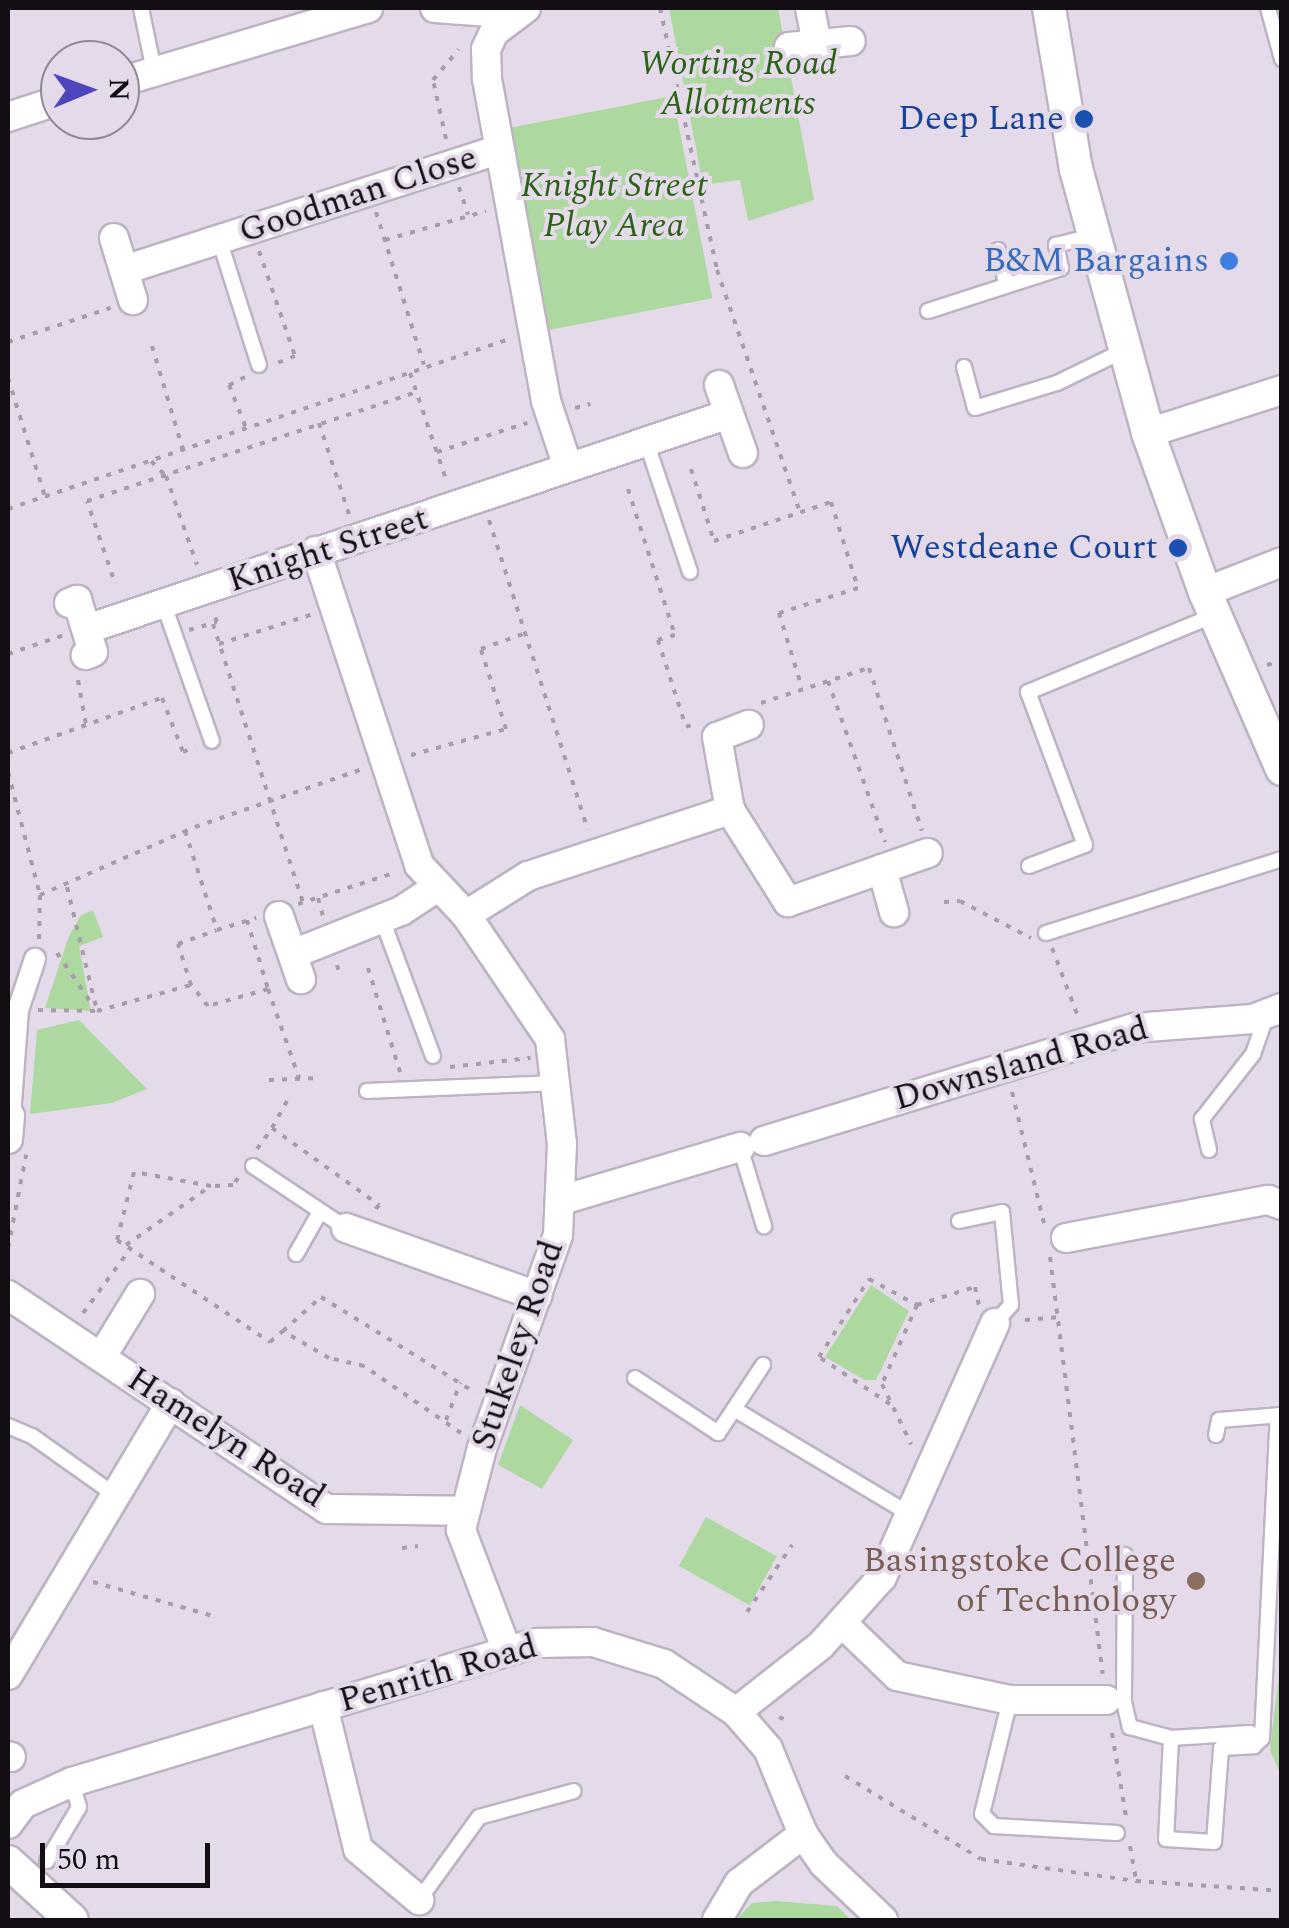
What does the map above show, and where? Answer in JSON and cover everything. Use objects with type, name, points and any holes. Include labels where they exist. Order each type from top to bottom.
[{"type":"street","points":[[140,76],[368,8]]},
{"type":"street","points":[[436,8],[506,13],[486,49],[496,150],[550,415],[568,466]]},
{"type":"street","points":[[810,8],[803,45],[851,41]]},
{"type":"street","points":[[1049,8],[1092,236],[1148,433],[1211,603],[1282,769]]},
{"type":"street","points":[[8,116],[40,106]]},
{"type":"street","name":"Goodman Close","points":[[124,270],[496,150]]},
{"type":"street","points":[[114,238],[133,300]]},
{"type":"street","points":[[719,384],[743,453]]},
{"type":"street","points":[[1148,433],[1282,390]]},
{"type":"street","name":"Knight Street","points":[[78,647],[164,604],[729,414]]},
{"type":"street","name":"Stukeley Road","points":[[316,551],[428,876],[466,915],[546,1028],[556,1082],[562,1200],[554,1254],[482,1448],[464,1511],[468,1560],[507,1651]]},
{"type":"street","points":[[1211,603],[1282,562]]},
{"type":"street","points":[[69,603],[77,600],[78,647]]},
{"type":"street","points":[[751,715],[716,737],[730,810],[788,902],[887,867],[927,847]]},
{"type":"street","points":[[466,915],[528,876],[730,810]]},
{"type":"street","points":[[887,867],[894,912]]},
{"type":"street","points":[[271,916],[297,967],[382,919],[428,876]]},
{"type":"street","points":[[8,1130],[18,1010],[34,959]]},
{"type":"street","name":"Downsland Road","points":[[562,1200],[1134,1028],[1274,1011]]},
{"type":"street","points":[[1053,1238],[1268,1200],[1282,1205]]},
{"type":"street","points":[[352,1232],[537,1296]]},
{"type":"street","points":[[102,1356],[140,1294]]},
{"type":"street","name":"Hamelyn Road","points":[[8,1296],[327,1508],[464,1511]]},
{"type":"street","points":[[736,1712],[843,1624],[882,1577],[912,1515],[992,1319]]},
{"type":"street","points":[[8,1676],[171,1403]]},
{"type":"street","points":[[843,1624],[897,1676],[1010,1700],[1106,1700]]},
{"type":"street","name":"Penrith Road","points":[[8,1824],[42,1792],[72,1782],[507,1651],[568,1640],[622,1647],[664,1664],[736,1712],[768,1749],[803,1834],[883,1920]]},
{"type":"street","points":[[323,1706],[358,1849],[419,1900]]},
{"type":"street","points":[[717,1920],[739,1883],[803,1834]]},
{"type":"street","points":[[8,1862],[72,1920]]},
{"type":"lane","points":[[141,8],[154,71]]},
{"type":"lane","points":[[1268,8],[1282,59]]},
{"type":"lane","points":[[928,310],[1062,268],[1056,245],[1092,236]]},
{"type":"lane","name":"Goodman Close","points":[[219,239],[260,365]]},
{"type":"lane","points":[[998,250],[1007,285]]},
{"type":"lane","points":[[964,367],[975,408],[1057,383],[1123,351]]},
{"type":"lane","points":[[646,441],[690,572]]},
{"type":"lane","points":[[1029,866],[1085,845],[1028,692],[1211,603]]},
{"type":"lane","points":[[164,604],[212,740]]},
{"type":"lane","points":[[1046,933],[1282,859]]},
{"type":"lane","points":[[382,919],[433,1056]]},
{"type":"lane","points":[[1209,1150],[1202,1119],[1253,1054],[1274,1011]]},
{"type":"lane","points":[[367,1091],[556,1082]]},
{"type":"lane","points":[[752,1144],[764,1226]]},
{"type":"lane","points":[[249,1164],[352,1232]]},
{"type":"lane","points":[[296,1254],[320,1212]]},
{"type":"lane","points":[[959,1221],[1002,1212],[1011,1305],[992,1319]]},
{"type":"lane","points":[[636,1378],[718,1433],[763,1365]]},
{"type":"lane","points":[[734,1409],[912,1515]]},
{"type":"lane","points":[[1172,1738],[1166,1839],[1214,1842],[1222,1748],[1254,1746],[1262,1738],[1278,1515],[1280,1415],[1220,1420],[1216,1435]]},
{"type":"lane","points":[[8,1426],[32,1436],[115,1496]]},
{"type":"lane","points":[[1125,1555],[1124,1702],[1130,1727],[1172,1738],[1250,1732],[1262,1738]]},
{"type":"lane","points":[[1010,1700],[982,1814],[994,1826],[1117,1833]]},
{"type":"lane","points":[[47,1861],[79,1807],[72,1782]]},
{"type":"lane","points":[[419,1900],[479,1817],[574,1791]]},
{"type":"path","points":[[660,8],[717,270],[800,512]]},
{"type":"path","points":[[468,216],[434,80],[506,13]]},
{"type":"path","points":[[370,192],[424,366]]},
{"type":"path","points":[[385,240],[508,206]]},
{"type":"path","points":[[252,229],[295,356],[280,362]]},
{"type":"path","points":[[8,342],[133,300]]},
{"type":"path","points":[[8,510],[513,338]]},
{"type":"path","points":[[152,346],[183,450]]},
{"type":"path","points":[[410,373],[451,494]]},
{"type":"path","points":[[8,378],[45,497]]},
{"type":"path","points":[[229,384],[246,428]]},
{"type":"path","points":[[114,577],[88,501],[416,392]]},
{"type":"path","points":[[437,452],[590,404]]},
{"type":"path","points":[[320,424],[354,527]]},
{"type":"path","points":[[150,461],[166,476],[206,590]]},
{"type":"path","points":[[691,469],[714,541],[831,502],[858,588],[780,613],[802,689]]},
{"type":"path","points":[[628,490],[675,635],[658,640],[686,726],[702,721]]},
{"type":"path","points":[[486,510],[596,854]]},
{"type":"path","points":[[219,644],[334,607]]},
{"type":"path","points":[[175,634],[215,623],[304,902],[428,876]]},
{"type":"path","points":[[397,758],[506,729],[482,648],[527,633]]},
{"type":"path","points":[[8,654],[78,647],[86,725]]},
{"type":"path","points":[[751,715],[802,689],[869,668],[927,847]]},
{"type":"path","points":[[828,681],[887,867]]},
{"type":"path","points":[[8,753],[162,698],[183,752],[212,740]]},
{"type":"path","points":[[40,895],[185,832],[374,766]]},
{"type":"path","points":[[8,772],[40,895],[41,930],[34,959]]},
{"type":"path","points":[[185,832],[217,930]]},
{"type":"path","points":[[67,886],[97,1011]]},
{"type":"path","points":[[944,902],[960,901],[1024,937],[1046,933],[1082,1028]]},
{"type":"path","points":[[268,989],[208,1006],[191,984],[178,944],[271,916]]},
{"type":"path","points":[[248,920],[299,1078]]},
{"type":"path","points":[[41,930],[97,1011]]},
{"type":"path","points":[[18,1010],[97,1011],[191,984]]},
{"type":"path","points":[[269,1080],[321,1078]]},
{"type":"path","points":[[1008,1078],[1053,1238],[1106,1700],[1136,1881]]},
{"type":"path","points":[[290,1095],[234,1185],[211,1186],[134,1172],[118,1240],[270,1342],[321,1297],[497,1406]]},
{"type":"path","points":[[272,1128],[378,1205],[352,1232]]},
{"type":"path","points":[[8,1130],[28,1158],[8,1248]]},
{"type":"path","points":[[83,1312],[127,1248],[211,1186]]},
{"type":"path","points":[[890,1404],[819,1357],[869,1278],[916,1306]]},
{"type":"path","points":[[911,1444],[882,1384],[916,1306],[976,1286],[980,1312],[992,1319],[1060,1316]]},
{"type":"path","points":[[283,1331],[329,1358],[364,1366],[482,1448]]},
{"type":"path","points":[[445,1422],[460,1382]]},
{"type":"path","points":[[748,1612],[792,1544]]},
{"type":"path","points":[[402,1548],[418,1546]]},
{"type":"path","points":[[67,1574],[213,1616]]},
{"type":"path","points":[[845,1776],[980,1859],[1136,1881],[1282,1891]]},
{"type":"green space","name":"Worting Road Allotments","points":[[669,8],[778,8],[814,200],[748,221],[740,180],[703,185]]},
{"type":"green space","name":"Knight Street Play Area","points":[[673,96],[712,298],[549,330],[510,128]]},
{"type":"green space","points":[[93,910],[103,937],[79,946],[91,1011],[45,1008],[69,936],[81,915]]},
{"type":"green space","points":[[79,1020],[147,1089],[112,1103],[30,1114],[37,1030]]},
{"type":"green space","points":[[871,1285],[909,1311],[876,1380],[865,1380],[825,1357]]},
{"type":"green space","points":[[520,1405],[573,1440],[542,1489],[498,1465]]},
{"type":"green space","points":[[706,1517],[777,1556],[750,1605],[679,1566]]},
{"type":"green space","points":[[1282,1657],[1281,1775],[1270,1750]]},
{"type":"green space","points":[[752,1903],[837,1906],[850,1919],[736,1920]]},
{"type":"place","name":"Deep Lane","points":[[1084,119]]},
{"type":"place","name":"B&M Bargains","points":[[1229,261]]},
{"type":"place","name":"Westdeane Court","points":[[1178,548]]},
{"type":"place","name":"Basingstoke College of Technology","points":[[1196,1581]]}]
